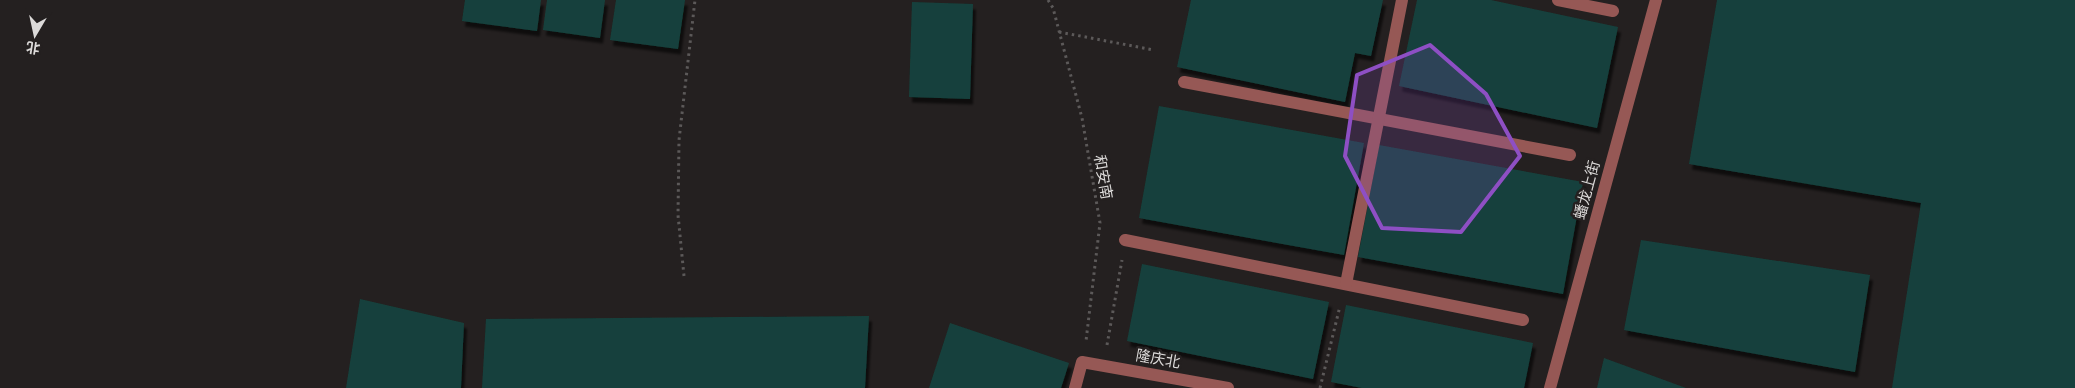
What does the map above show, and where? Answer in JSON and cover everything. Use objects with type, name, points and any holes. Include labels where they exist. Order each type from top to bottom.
[{"type":"street","points":[[1346,284],[1402,0]]},
{"type":"street","points":[[1558,0],[1613,11]]},
{"type":"street","name":"蟠龙上街","points":[[1550,388],[1656,0]]},
{"type":"street","points":[[1184,82],[1570,155]]},
{"type":"street","points":[[1125,240],[1523,320]]},
{"type":"street","points":[[1075,388],[1082,362]]},
{"type":"street","name":"隆庆北","points":[[1082,362],[1228,388]]},
{"type":"path","points":[[684,276],[678,215],[679,140],[695,0]]},
{"type":"path","name":"和安南","points":[[1048,0],[1053,8],[1082,118],[1100,223],[1094,286],[1082,362]]},
{"type":"path","points":[[1059,32],[1154,50]]},
{"type":"path","points":[[1104,366],[1125,240]]},
{"type":"path","points":[[1320,388],[1346,284]]},
{"type":"highlighted area","points":[[1430,45],[1486,94],[1520,156],[1461,232],[1382,228],[1345,156],[1357,75]]},
{"type":"building","points":[[465,0],[541,0],[537,31],[462,21]]},
{"type":"building","points":[[547,0],[605,0],[600,38],[543,30]]},
{"type":"building","points":[[616,0],[685,0],[678,49],[610,40]]},
{"type":"building","points":[[1191,0],[1383,0],[1371,56],[1355,53],[1345,102],[1177,67]]},
{"type":"building","points":[[1417,0],[1491,0],[1618,27],[1597,128],[1399,86]]},
{"type":"building","points":[[1717,0],[2075,0],[2075,388],[1892,388],[1921,203],[1689,164]]},
{"type":"building","points":[[912,2],[973,4],[970,99],[909,97]]},
{"type":"building","points":[[1159,106],[1364,143],[1344,255],[1139,218]]},
{"type":"building","points":[[1379,145],[1583,182],[1563,294],[1358,257]]},
{"type":"building","points":[[1641,240],[1870,275],[1855,372],[1624,330]]},
{"type":"building","points":[[1142,264],[1329,302],[1313,379],[1127,341]]},
{"type":"building","points":[[360,299],[464,323],[461,388],[346,388]]},
{"type":"building","points":[[1346,305],[1533,343],[1524,388],[1362,388],[1331,382]]},
{"type":"building","points":[[869,316],[865,388],[482,388],[486,319]]},
{"type":"building","points":[[950,323],[1069,363],[1061,388],[929,388]]},
{"type":"building","points":[[1604,358],[1686,388],[1597,388]]}]
